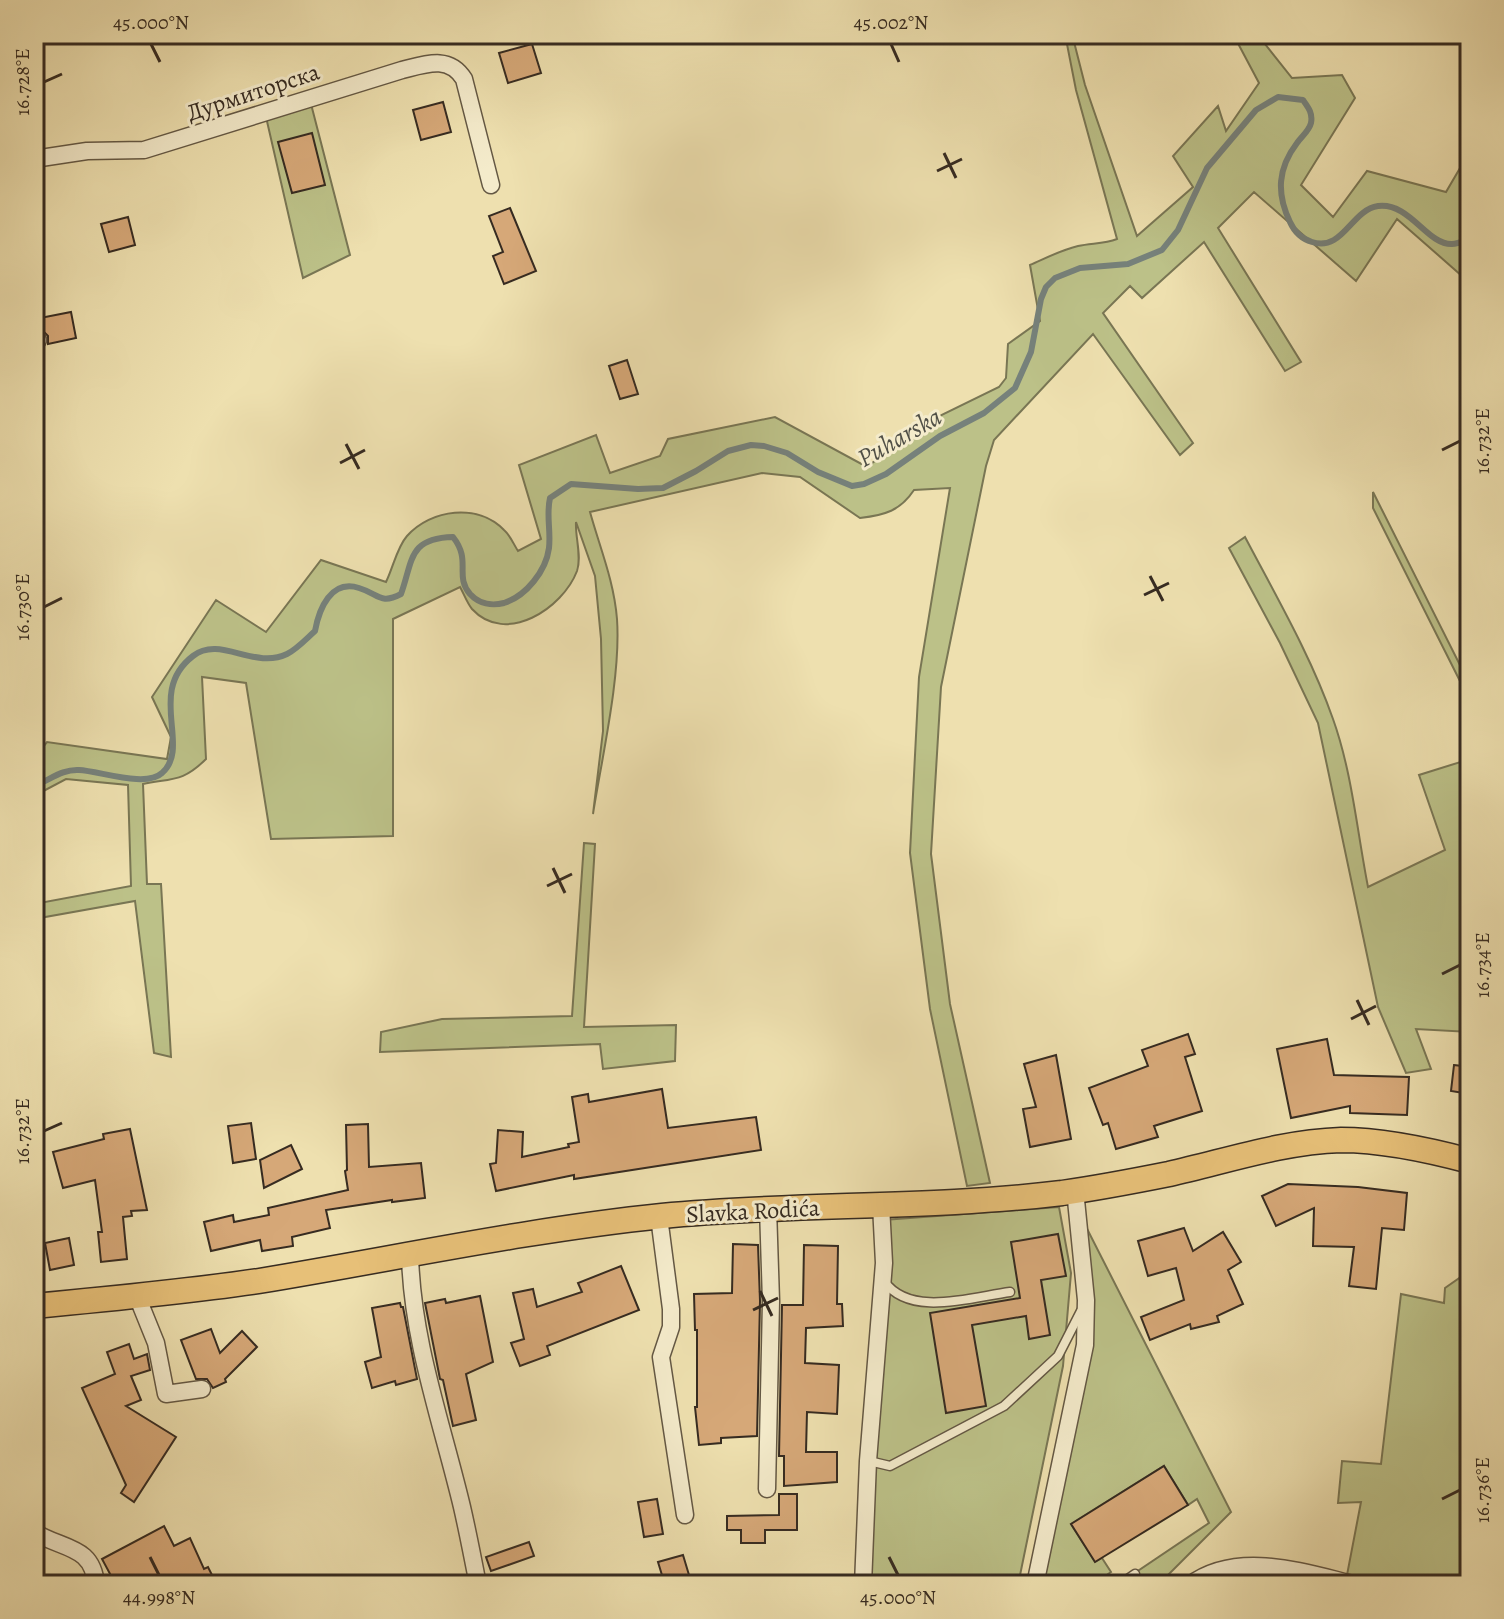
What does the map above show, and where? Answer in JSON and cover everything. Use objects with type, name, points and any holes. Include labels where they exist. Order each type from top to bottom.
[{"type":"main road","name":"Slavka Rodića","points":[[34,1306],[255,1281],[659,1217],[768,1208],[945,1203],[1075,1190],[1169,1174],[1288,1145],[1343,1140],[1401,1146],[1470,1161]]},
{"type":"street","name":"Дурмиторска","points":[[34,159],[87,151],[144,150],[402,70],[439,62],[458,69],[464,79],[491,185]]},
{"type":"street","points":[[1035,1585],[1085,1345],[1086,1300],[1075,1190]]},
{"type":"street","points":[[863,1585],[868,1461],[882,1276],[881,1205]]},
{"type":"street","points":[[767,1489],[771,1301],[768,1208]]},
{"type":"street","points":[[659,1217],[671,1309],[671,1327],[661,1357],[685,1515]]},
{"type":"street","points":[[410,1255],[410,1284],[426,1373],[478,1585]]},
{"type":"street","points":[[137,1296],[156,1343],[166,1394],[202,1389]]},
{"type":"street","points":[[34,1532],[86,1555],[95,1571],[96,1585]]},
{"type":"street","points":[[1190,1585],[1202,1576],[1223,1570],[1277,1566],[1357,1585]]},
{"type":"street","points":[[1241,1585],[1245,1568]]},
{"type":"lane","points":[[882,1276],[895,1293],[926,1304],[1010,1292]]},
{"type":"lane","points":[[868,1461],[890,1466],[1004,1406],[1058,1356],[1086,1300]]},
{"type":"lane","points":[[1119,1585],[1135,1574]]},
{"type":"green space","points":[[1065,34],[1072,34],[1085,85],[1137,236],[1193,187],[1173,156],[1218,106],[1226,131],[1259,83],[1233,34],[1257,34],[1292,78],[1342,75],[1355,98],[1301,185],[1333,217],[1367,171],[1446,192],[1470,151],[1470,267],[1462,276],[1397,219],[1356,281],[1254,192],[1218,228],[1301,362],[1285,371],[1204,242],[1142,298],[1130,286],[1103,313],[1193,443],[1180,455],[1093,334],[994,440],[941,687],[931,854],[950,1004],[990,1183],[967,1186],[930,1009],[910,853],[919,677],[950,488],[914,490],[891,511],[860,518],[800,477],[762,473],[590,512],[613,591],[617,619],[614,691],[593,814],[603,731],[601,639],[595,576],[576,522],[577,571],[559,598],[532,618],[501,624],[486,620],[472,609],[460,587],[393,619],[393,836],[271,839],[246,683],[202,677],[206,759],[184,775],[143,784],[147,884],[161,884],[171,1057],[154,1053],[135,901],[34,919],[34,904],[131,886],[128,785],[66,779],[34,796],[34,758],[47,742],[167,759],[171,737],[152,697],[216,600],[266,632],[321,560],[386,582],[407,536],[417,527],[441,515],[468,513],[493,521],[506,532],[518,551],[541,539],[519,465],[596,435],[610,473],[660,456],[668,439],[775,417],[867,467],[921,425],[999,387],[1006,378],[1008,344],[1040,321],[1030,265],[1072,248],[1117,239],[1076,90]]},
{"type":"green space","points":[[311,104],[350,255],[303,278],[266,117]]},
{"type":"green space","points":[[1373,492],[1470,685],[1470,701],[1373,508]]},
{"type":"green space","points":[[1245,537],[1304,649],[1333,719],[1350,781],[1368,887],[1445,850],[1419,775],[1470,759],[1470,1032],[1416,1029],[1431,1069],[1406,1073],[1378,1007],[1318,723],[1229,548]]},
{"type":"green space","points":[[584,843],[595,844],[584,1027],[676,1025],[675,1061],[603,1069],[600,1044],[380,1052],[381,1032],[442,1019],[572,1016]]},
{"type":"green space","points":[[1059,1207],[1071,1273],[1063,1366],[1018,1585],[867,1585],[883,1220]]},
{"type":"green space","points":[[1079,1213],[1231,1512],[1158,1585],[1117,1585],[1209,1523],[1197,1499],[1188,1505],[1164,1466],[1071,1524],[1095,1562],[1102,1558],[1111,1572],[1092,1585],[1037,1585],[1090,1340]]},
{"type":"green space","points":[[1468,1272],[1470,1585],[1381,1585],[1347,1575],[1361,1502],[1338,1503],[1342,1461],[1381,1464],[1401,1294],[1444,1303],[1445,1288]]},
{"type":"building","points":[[532,44],[541,73],[508,83],[499,53]]},
{"type":"building","points":[[443,102],[451,132],[421,140],[413,110]]},
{"type":"building","points":[[312,133],[325,185],[292,193],[278,142]]},
{"type":"building","points":[[510,208],[536,271],[504,284],[493,256],[503,252],[489,216]]},
{"type":"building","points":[[128,217],[135,245],[109,252],[101,224]]},
{"type":"building","points":[[71,312],[76,338],[48,344],[40,318]]},
{"type":"building","points":[[627,360],[638,394],[620,399],[609,366]]},
{"type":"building","points":[[1188,1034],[1195,1054],[1185,1057],[1202,1111],[1154,1126],[1158,1137],[1116,1149],[1108,1123],[1103,1125],[1089,1088],[1148,1066],[1142,1050]]},
{"type":"building","points":[[1327,1039],[1334,1075],[1409,1077],[1407,1115],[1350,1113],[1350,1106],[1291,1118],[1277,1049]]},
{"type":"building","points":[[1056,1055],[1071,1139],[1030,1147],[1023,1109],[1036,1107],[1024,1064]]},
{"type":"building","points":[[1454,1065],[1470,1067],[1470,1094],[1451,1091]]},
{"type":"building","points":[[662,1089],[668,1128],[756,1117],[761,1150],[574,1179],[574,1175],[496,1191],[490,1164],[496,1163],[498,1130],[523,1132],[522,1157],[569,1147],[568,1144],[579,1142],[572,1097],[588,1094],[589,1102]]},
{"type":"building","points":[[251,1123],[256,1159],[233,1163],[228,1126]]},
{"type":"building","points":[[368,1124],[369,1167],[421,1163],[425,1198],[326,1210],[330,1228],[292,1237],[293,1246],[262,1251],[260,1240],[211,1251],[204,1222],[233,1215],[234,1222],[269,1215],[268,1208],[348,1190],[345,1171],[346,1125]]},
{"type":"building","points":[[130,1129],[147,1210],[131,1211],[132,1216],[123,1217],[127,1259],[101,1262],[98,1232],[102,1232],[95,1180],[63,1188],[53,1152],[104,1139],[103,1134]]},
{"type":"building","points":[[291,1145],[302,1169],[264,1188],[260,1160]]},
{"type":"building","points":[[1288,1184],[1407,1193],[1404,1230],[1382,1228],[1376,1289],[1349,1286],[1354,1247],[1313,1246],[1314,1208],[1276,1226],[1262,1196]]},
{"type":"building","points":[[1184,1228],[1193,1251],[1223,1232],[1241,1262],[1228,1270],[1243,1304],[1217,1316],[1219,1322],[1191,1329],[1190,1324],[1150,1340],[1141,1317],[1184,1300],[1176,1268],[1148,1276],[1138,1241]]},
{"type":"building","points":[[1058,1234],[1066,1276],[1041,1280],[1050,1335],[1029,1339],[1026,1316],[972,1325],[986,1406],[946,1413],[930,1313],[1020,1298],[1011,1242]]},
{"type":"building","points":[[69,1238],[74,1265],[50,1270],[45,1243]]},
{"type":"building","points":[[733,1244],[758,1245],[757,1436],[721,1438],[721,1443],[699,1445],[695,1407],[697,1330],[694,1294],[732,1293]]},
{"type":"building","points":[[804,1245],[838,1246],[837,1304],[842,1304],[843,1326],[806,1328],[805,1363],[839,1365],[837,1414],[807,1412],[806,1452],[837,1452],[837,1482],[784,1486],[784,1456],[779,1456],[782,1305],[803,1305]]},
{"type":"building","points":[[621,1266],[639,1310],[547,1346],[550,1355],[520,1366],[511,1343],[524,1339],[513,1293],[533,1289],[537,1307],[582,1292],[578,1283]]},
{"type":"building","points":[[480,1296],[493,1362],[466,1374],[476,1420],[453,1426],[425,1303],[445,1299],[446,1303]]},
{"type":"building","points":[[400,1303],[417,1379],[372,1388],[365,1362],[381,1357],[372,1308]]},
{"type":"building","points":[[211,1329],[220,1353],[242,1331],[257,1347],[225,1379],[226,1382],[213,1388],[207,1379],[196,1379],[181,1340]]},
{"type":"building","points":[[129,1344],[134,1359],[147,1354],[150,1370],[131,1376],[141,1400],[126,1406],[176,1437],[134,1502],[121,1493],[126,1485],[82,1388],[115,1374],[107,1352]]},
{"type":"building","points":[[1164,1466],[1188,1505],[1095,1562],[1071,1524]]},
{"type":"building","points":[[779,1494],[797,1494],[797,1530],[765,1530],[765,1543],[741,1543],[741,1530],[727,1530],[727,1516],[779,1515]]},
{"type":"building","points":[[657,1499],[663,1534],[644,1537],[638,1502]]},
{"type":"building","points":[[164,1526],[174,1546],[190,1538],[204,1569],[208,1567],[217,1585],[116,1585],[102,1559]]},
{"type":"building","points":[[529,1542],[534,1556],[491,1571],[486,1557]]},
{"type":"building","points":[[683,1555],[692,1585],[665,1585],[658,1562]]},
{"type":"waterway","name":"Puharska","points":[[34,786],[73,770],[134,779],[155,777],[162,773],[170,762],[173,749],[170,702],[173,686],[179,670],[193,656],[214,649],[262,658],[287,654],[315,631],[323,605],[341,588],[359,588],[384,599],[401,594],[415,554],[420,547],[438,538],[453,537],[459,546],[465,587],[477,600],[495,604],[512,600],[527,589],[544,565],[549,548],[550,498],[571,484],[663,488],[728,451],[751,445],[787,453],[818,472],[852,486],[886,474],[940,436],[984,413],[1015,388],[1031,352],[1041,299],[1046,287],[1055,278],[1080,268],[1128,264],[1162,250],[1178,230],[1207,168],[1256,110],[1278,97],[1303,100],[1310,110],[1309,129],[1291,152],[1281,181],[1286,211],[1302,237],[1312,242],[1332,241],[1361,215],[1378,206],[1400,210],[1443,242],[1454,244],[1470,238]]}]
